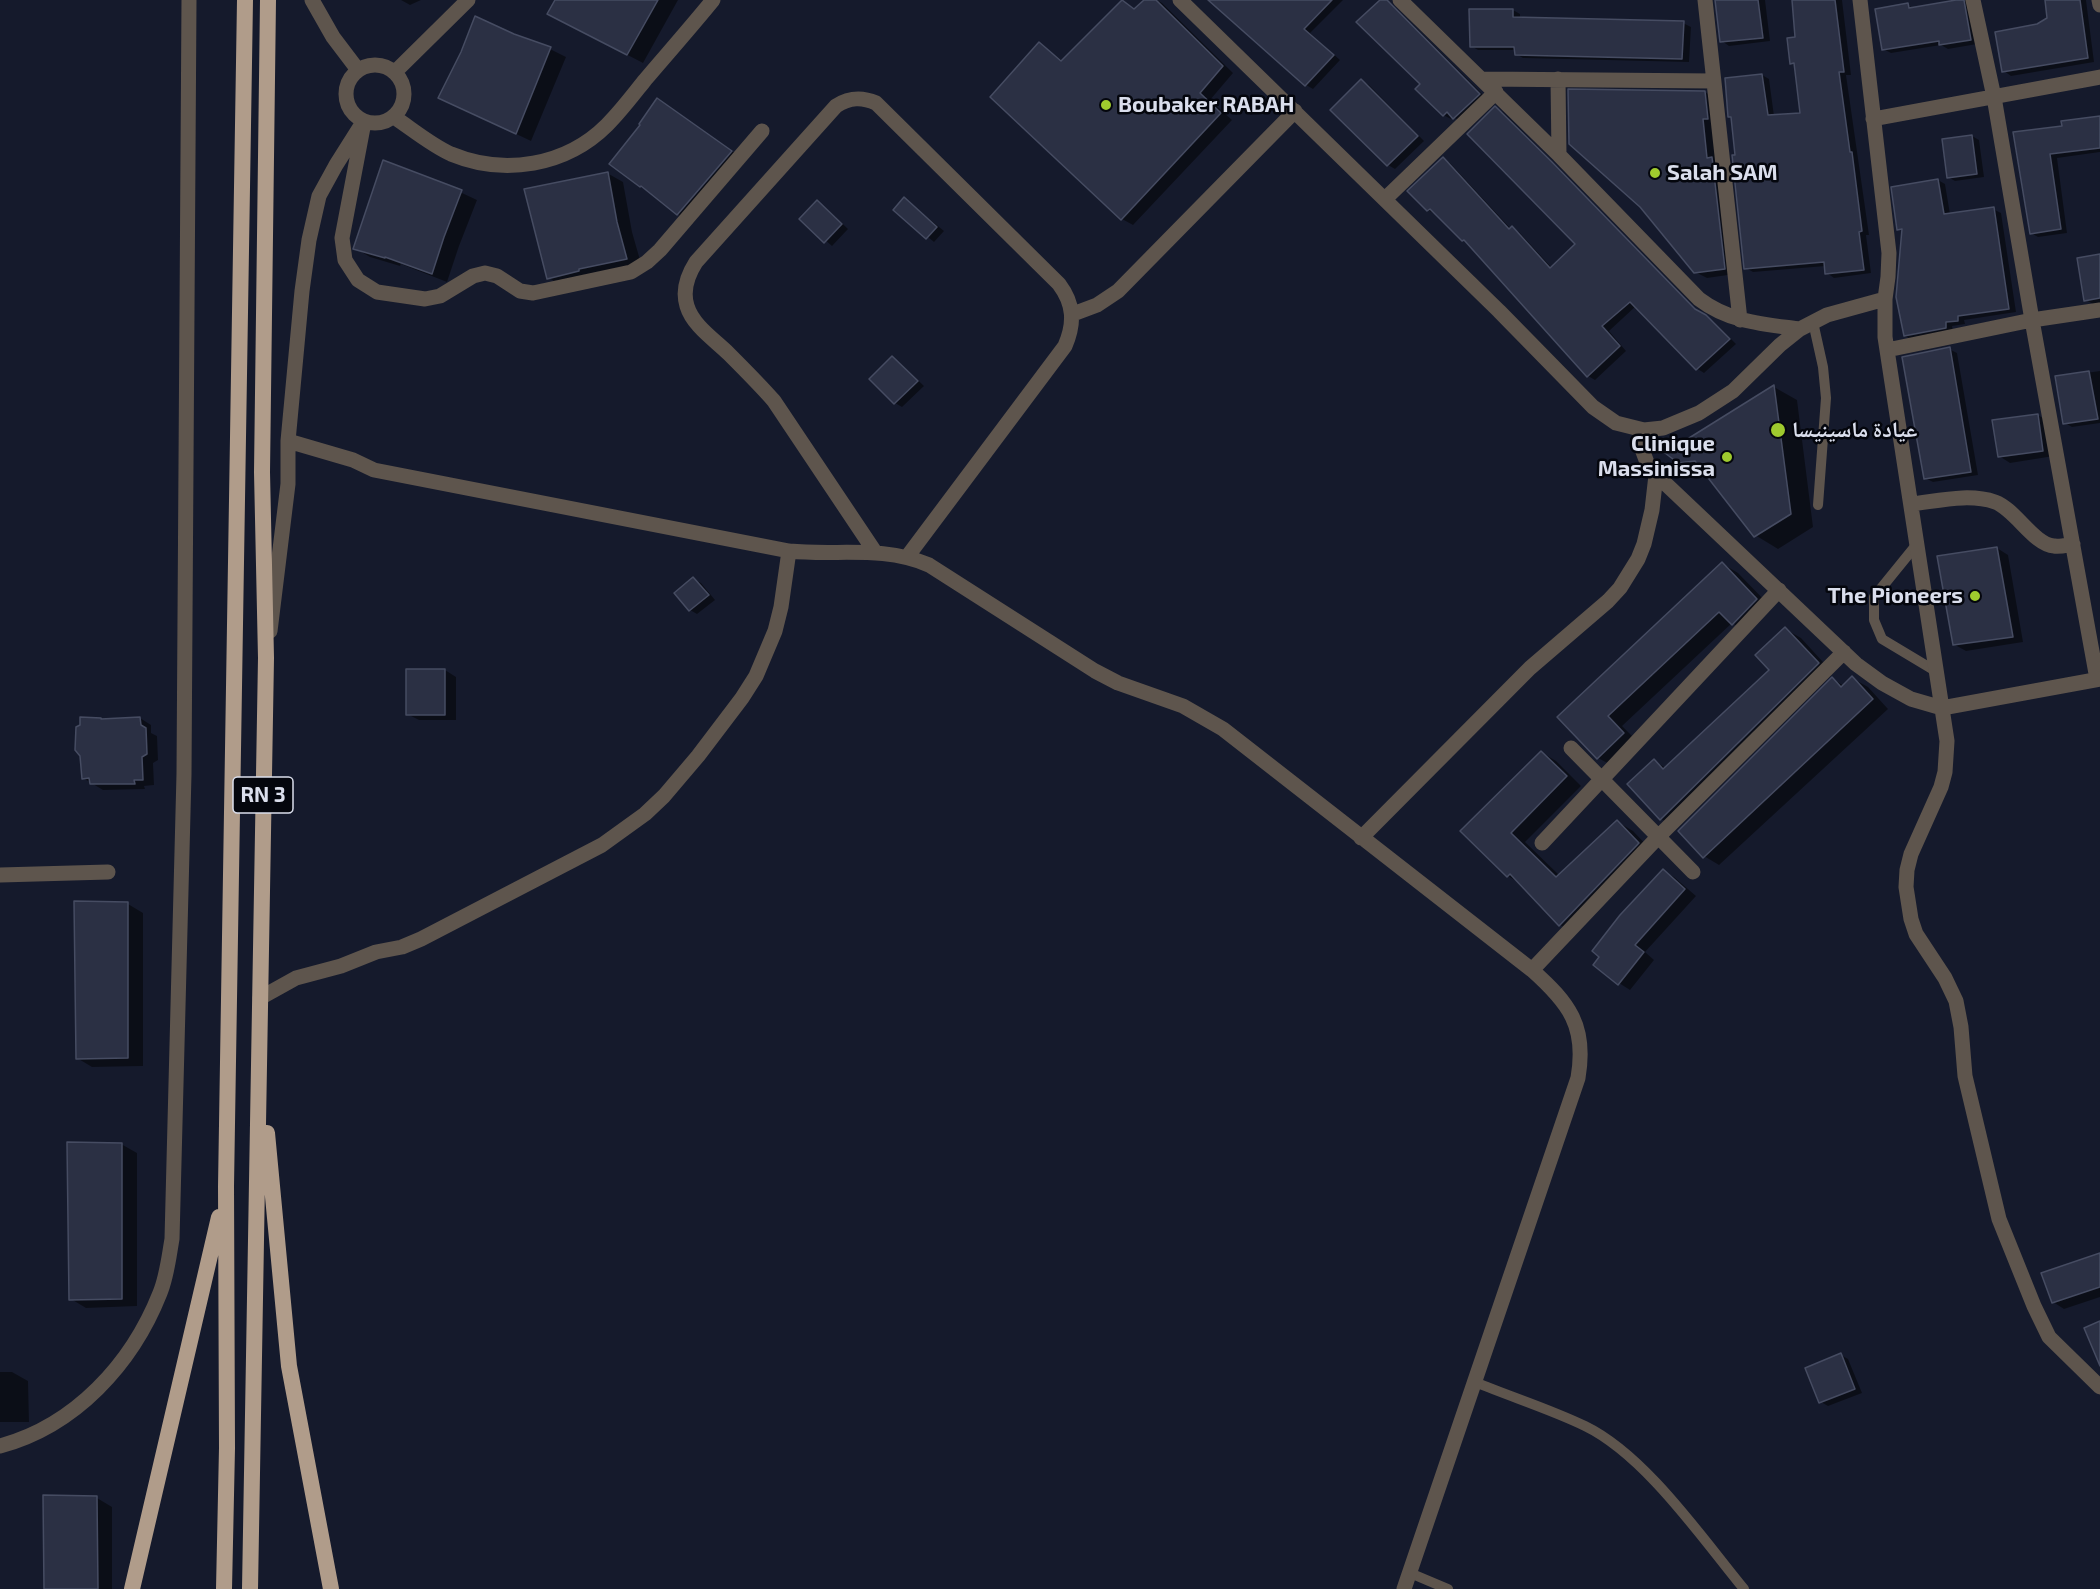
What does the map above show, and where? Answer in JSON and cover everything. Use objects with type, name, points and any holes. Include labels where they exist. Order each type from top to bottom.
[{"type":"highway","name":"RN 3","points":[[224,1589],[227,1448],[226,1186],[245,0]]},
{"type":"highway","name":"RN 3","points":[[250,1589],[266,658],[262,472],[268,0]]},
{"type":"highway","points":[[259,1053],[289,1366],[331,1589]]},
{"type":"highway","points":[[132,1589],[226,1186]]},
{"type":"street","points":[[0,1446],[17,1442],[65,1416],[106,1382],[138,1339],[161,1291],[172,1239],[184,785],[189,0]]},
{"type":"street","points":[[312,0],[333,37],[358,70]]},
{"type":"street","points":[[394,72],[468,0]]},
{"type":"street","points":[[394,117],[449,153],[475,162],[504,166],[532,164],[560,156],[585,143],[607,125],[713,0]]},
{"type":"street","points":[[1180,0],[1499,311],[1593,407],[1616,423],[1644,430],[1663,428],[1699,413],[1716,403],[1747,378],[1780,345],[1807,325],[1827,315],[1885,299]]},
{"type":"street","points":[[1400,0],[1483,78],[1699,299],[1711,308],[1740,320],[1807,325]]},
{"type":"street","points":[[1705,0],[1740,320]]},
{"type":"street","points":[[1860,0],[1889,253],[1884,324],[1887,350],[1947,741],[1946,772],[1911,854],[1906,886],[1907,903],[1916,934],[1945,978],[1956,1002],[1961,1027],[1965,1076],[1999,1219],[2049,1337],[2100,1387]]},
{"type":"street","points":[[1644,430],[1641,449],[1649,468],[1844,652],[1869,674],[1896,692],[1942,708],[2099,679],[2032,320],[1994,98],[1973,0]]},
{"type":"street","points":[[2099,0],[2100,5]]},
{"type":"street","points":[[376,64],[394,72],[403,84],[404,91],[402,105],[394,117],[377,124],[364,122],[352,113],[345,93],[349,80],[358,70],[376,64]]},
{"type":"street","points":[[1873,119],[2100,77]]},
{"type":"street","points":[[1483,78],[1713,81]]},
{"type":"street","points":[[1558,79],[1559,155]]},
{"type":"street","points":[[1385,199],[1496,92]]},
{"type":"street","points":[[875,552],[774,401],[692,316],[687,308],[685,289],[690,270],[696,262],[836,106],[848,100],[863,98],[876,103],[1059,284],[1066,293],[1072,314],[1072,325],[1065,346],[907,557]]},
{"type":"street","points":[[1072,314],[1097,306],[1118,291],[1295,111]]},
{"type":"street","points":[[266,658],[288,484],[288,441],[309,240],[319,196],[364,122]]},
{"type":"street","points":[[364,122],[342,238],[345,261],[358,280],[377,292],[425,299],[440,296],[479,274],[491,274],[520,291],[533,293],[631,272],[660,250],[762,131]]},
{"type":"street","points":[[1887,350],[2032,320],[2100,310]]},
{"type":"street","points":[[288,441],[352,460],[374,470],[789,551],[827,554],[875,552],[907,557],[929,565],[1095,671],[1118,683],[1183,706],[1223,729],[1532,970],[1556,992],[1566,1004],[1578,1032],[1581,1063],[1576,1086],[1404,1589]]},
{"type":"street","points":[[1361,838],[1530,668],[1620,588],[1638,559],[1644,544],[1652,510],[1656,475]]},
{"type":"street","points":[[1911,504],[1974,497],[1997,502],[2017,517],[2031,533],[2052,547],[2073,544]]},
{"type":"street","points":[[260,998],[296,978],[341,966],[376,952],[402,947],[430,935],[602,845],[645,814],[688,770],[756,676],[775,631],[789,551]]},
{"type":"street","points":[[1542,843],[1779,590]]},
{"type":"street","points":[[1532,970],[1659,836],[1844,652]]},
{"type":"street","points":[[1571,748],[1693,872]]},
{"type":"street","points":[[0,875],[108,872]]},
{"type":"lane","points":[[1807,325],[1823,367],[1826,398],[1818,505]]},
{"type":"lane","points":[[1917,544],[1874,597],[1874,620],[1882,639],[1937,672]]},
{"type":"lane","points":[[1474,1382],[1587,1427],[1632,1457],[1744,1589]]},
{"type":"lane","points":[[1410,1573],[1448,1589]]},
{"type":"building","points":[[555,0],[658,0],[627,55],[547,14]]},
{"type":"building","name":"Boubaker RABAH","points":[[1122,0],[1134,9],[1144,0],[1156,0],[1223,66],[1200,93],[1221,113],[1121,220],[990,97],[1039,42],[1061,61]]},
{"type":"building","points":[[1208,0],[1332,0],[1304,29],[1334,55],[1305,86]]},
{"type":"building","points":[[1380,0],[1387,0],[1480,94],[1453,119],[1447,112],[1443,116],[1415,89],[1420,84],[1356,22]]},
{"type":"building","points":[[1715,0],[1758,0],[1763,38],[1720,42]]},
{"type":"building","points":[[1792,0],[1835,0],[1844,72],[1839,72],[1862,231],[1859,232],[1864,270],[1825,274],[1824,262],[1744,269],[1732,155],[1735,155],[1731,117],[1728,117],[1725,78],[1762,74],[1768,115],[1800,113],[1794,63],[1790,64],[1787,38],[1795,37]]},
{"type":"building","points":[[1964,0],[1971,40],[1939,45],[1939,41],[1882,50],[1875,9],[1908,3],[1909,8]]},
{"type":"building","points":[[2045,0],[2080,0],[2088,58],[2002,72],[1995,32],[2037,24],[2047,18]]},
{"type":"building","points":[[1469,9],[1513,9],[1513,17],[1684,21],[1682,59],[1515,55],[1514,47],[1470,47]]},
{"type":"building","points":[[475,16],[514,34],[551,47],[516,134],[438,98],[461,52]]},
{"type":"building","points":[[1361,79],[1418,136],[1387,166],[1330,110]]},
{"type":"building","name":"Salah SAM","points":[[1568,89],[1705,91],[1708,119],[1703,119],[1707,158],[1712,157],[1725,269],[1694,273],[1640,207],[1569,144]]},
{"type":"building","points":[[657,98],[732,151],[677,215],[609,164],[640,125]]},
{"type":"building","points":[[1495,106],[1695,309],[1706,315],[1730,339],[1696,370],[1630,302],[1602,326],[1620,346],[1587,377],[1464,240],[1462,241],[1430,209],[1427,211],[1407,191],[1443,157],[1509,229],[1512,226],[1550,268],[1575,244],[1467,134]]},
{"type":"building","points":[[2100,116],[2100,148],[2050,154],[2061,229],[2030,234],[2013,132],[2062,126],[2061,121]]},
{"type":"building","points":[[1972,135],[1977,174],[1947,178],[1942,139]]},
{"type":"building","points":[[383,160],[462,190],[432,274],[385,257],[353,249]]},
{"type":"building","points":[[608,172],[617,222],[627,259],[579,269],[579,271],[547,279],[524,189]]},
{"type":"building","points":[[1938,179],[1944,214],[1994,207],[2009,309],[1958,316],[1958,321],[1946,322],[1946,328],[1904,336],[1896,297],[1902,229],[1897,230],[1891,187]]},
{"type":"building","points":[[904,197],[937,227],[926,239],[893,210]]},
{"type":"building","points":[[817,200],[842,224],[824,243],[799,219]]},
{"type":"building","points":[[2100,254],[2100,298],[2084,301],[2077,258]]},
{"type":"building","points":[[1950,347],[1971,472],[1924,479],[1902,357]]},
{"type":"building","points":[[892,356],[918,381],[894,404],[869,379]]},
{"type":"building","points":[[2089,371],[2098,419],[2063,424],[2055,376]]},
{"type":"building","name":"Clinique Massinissa","points":[[1774,385],[1791,514],[1754,537],[1695,461],[1678,463],[1665,453]]},
{"type":"building","points":[[2038,414],[2043,451],[1998,457],[1992,420]]},
{"type":"building","name":"The Pioneers","points":[[1997,547],[2013,637],[1953,645],[1937,556]]},
{"type":"building","points":[[1722,562],[1757,599],[1732,625],[1719,612],[1608,716],[1624,733],[1597,759],[1557,717]]},
{"type":"building","points":[[693,577],[709,595],[689,611],[674,593]]},
{"type":"building","points":[[1785,627],[1819,663],[1660,820],[1627,784],[1654,759],[1663,769],[1769,670],[1755,655]]},
{"type":"building","points":[[406,669],[445,669],[445,715],[406,715]]},
{"type":"building","points":[[1852,676],[1873,699],[1703,858],[1678,831],[1832,677],[1841,687]]},
{"type":"building","points":[[80,717],[101,719],[140,717],[141,725],[146,728],[147,754],[142,757],[143,780],[134,780],[135,784],[90,784],[89,778],[82,779],[80,756],[75,750],[76,727],[80,725]]},
{"type":"building","points":[[1541,751],[1567,776],[1511,833],[1556,877],[1617,820],[1639,843],[1559,926],[1510,874],[1507,877],[1460,831]]},
{"type":"building","points":[[1663,869],[1685,889],[1635,945],[1644,952],[1618,985],[1593,965],[1599,957],[1592,951],[1620,915]]},
{"type":"building","points":[[74,901],[128,902],[128,1058],[76,1059]]},
{"type":"building","points":[[67,1142],[122,1143],[122,1299],[69,1300]]},
{"type":"building","points":[[2100,1253],[2100,1287],[2052,1303],[2041,1273]]},
{"type":"building","points":[[2100,1321],[2100,1366],[2084,1328]]},
{"type":"building","points":[[1841,1353],[1855,1389],[1819,1403],[1805,1368]]},
{"type":"building","points":[[43,1495],[97,1496],[98,1589],[44,1589]]},
{"type":"place","name":"Boubaker RABAH","points":[[1106,105]]},
{"type":"place","name":"Salah SAM","points":[[1655,173]]},
{"type":"place","name":"عيادة ماسينيسا","points":[[1778,430]]},
{"type":"place","name":"Clinique Massinissa","points":[[1727,457]]},
{"type":"place","name":"The Pioneers","points":[[1975,596]]}]
